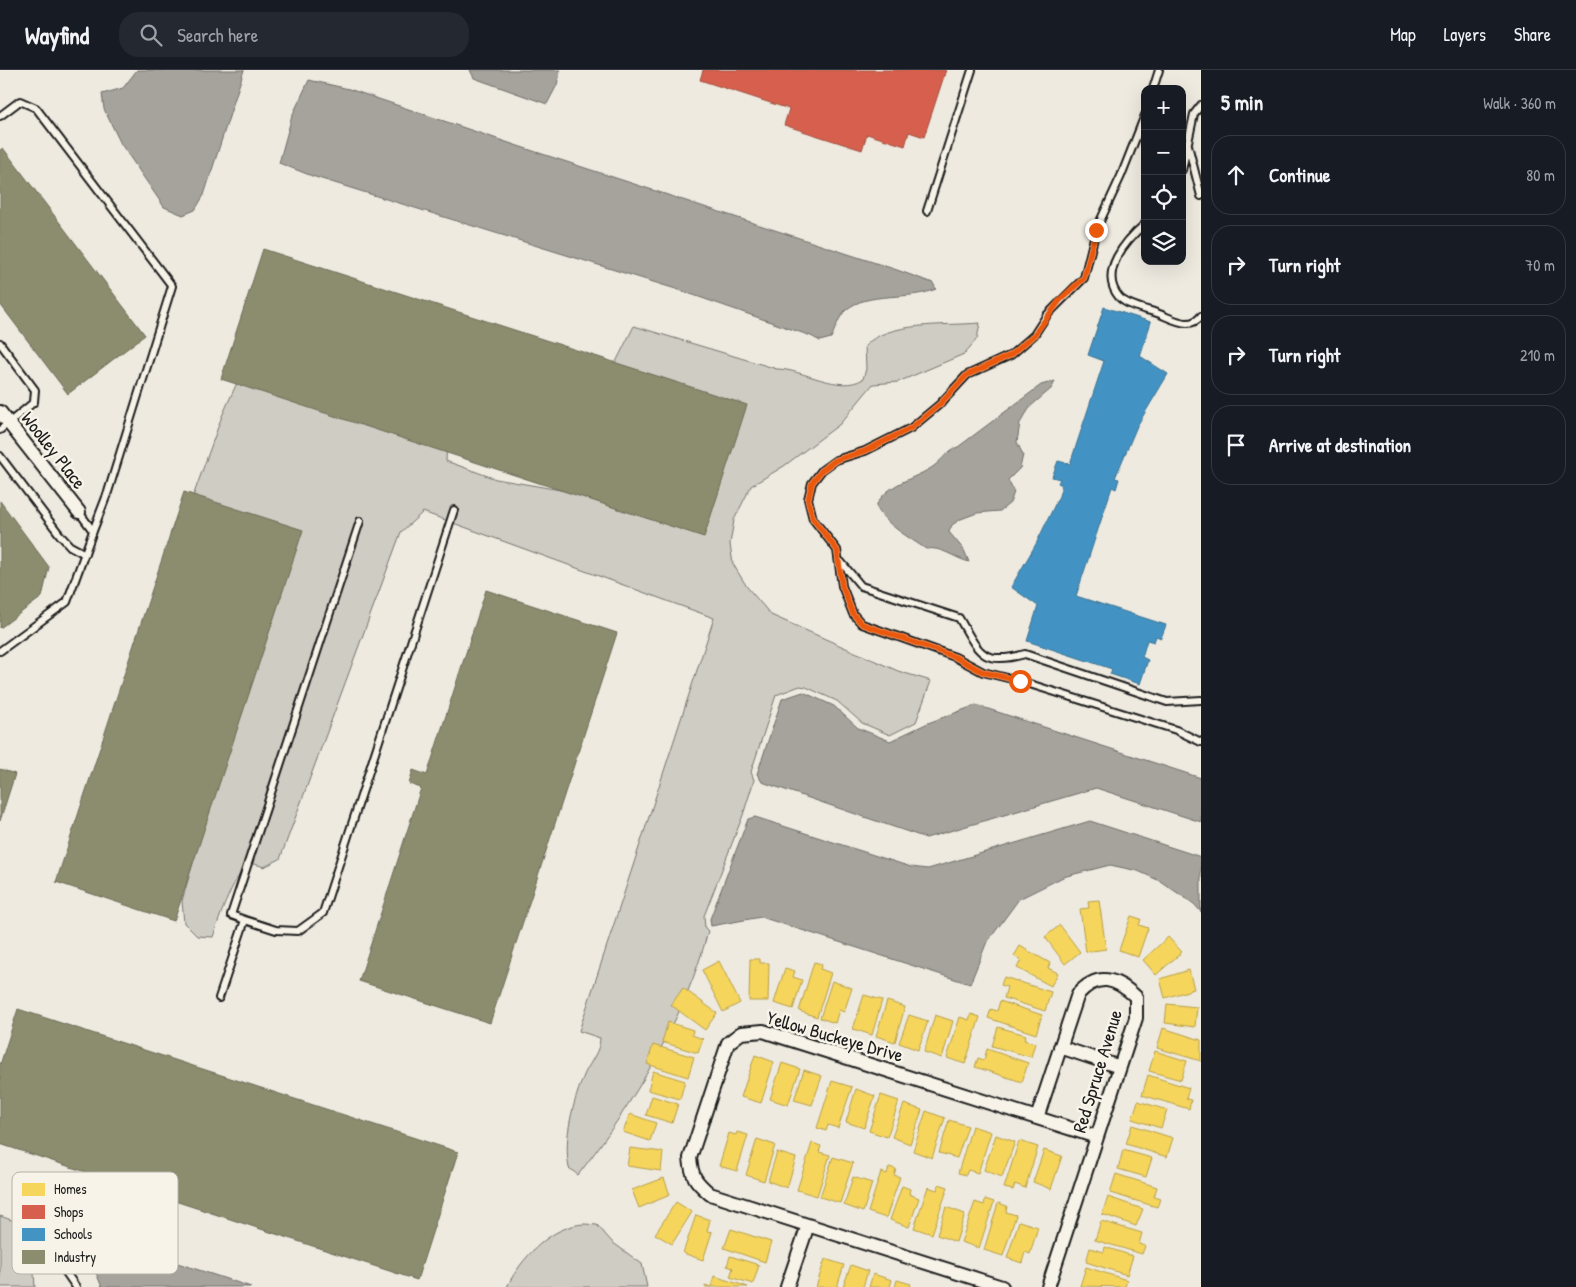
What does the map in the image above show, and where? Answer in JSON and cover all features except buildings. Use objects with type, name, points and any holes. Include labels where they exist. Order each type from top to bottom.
[{"type":"street","name":"Woolley Place","points":[[0,412],[5,427],[79,512]]},
{"type":"street","name":"Red Spruce Avenue","points":[[1037,1118],[1078,994],[1086,984],[1104,979],[1124,985],[1136,997],[1136,1018],[1048,1287]]},
{"type":"street","name":"Yellow Buckeye Drive","points":[[1002,1287],[710,1194],[692,1175],[690,1158],[728,1043],[741,1033],[763,1031],[1097,1136]]},
{"type":"street","points":[[1060,1047],[1120,1067]]},
{"type":"street","points":[[787,1287],[808,1225]]},
{"type":"lane","points":[[927,211],[972,70]]},
{"type":"lane","points":[[1154,85],[1159,70]]},
{"type":"lane","points":[[0,116],[20,101],[36,108],[172,286],[108,492],[67,602],[0,651]]},
{"type":"lane","points":[[1186,147],[1194,114],[1201,105]]},
{"type":"lane","points":[[1141,125],[1121,176],[1096,230],[1084,278],[1047,315],[1034,335],[1011,355],[967,375],[940,404],[911,428],[865,451],[836,460],[822,470],[812,483],[808,500],[813,519],[837,550],[842,586],[853,614],[862,624],[955,657],[983,672],[1020,681],[1176,730],[1201,742]]},
{"type":"lane","points":[[1187,141],[1201,196]]},
{"type":"lane","points":[[1141,228],[1122,247],[1115,262],[1112,282],[1119,297],[1137,306],[1187,323],[1198,320],[1201,316]]},
{"type":"lane","points":[[0,342],[35,390],[34,402],[5,427]]},
{"type":"lane","points":[[0,456],[60,535],[70,546],[85,554]]},
{"type":"lane","points":[[360,521],[231,915],[276,930],[298,932],[323,913],[454,510]]},
{"type":"lane","points":[[79,512],[93,531]]},
{"type":"lane","points":[[840,561],[861,586],[959,618],[976,648],[986,656],[1005,660],[1025,654],[1167,702],[1201,700]]},
{"type":"lane","points":[[219,998],[245,920]]},
{"type":"lane","points":[[67,1274],[76,1287]]},
{"type":"shaded area","points":[[137,70],[244,70],[204,195],[195,210],[183,215],[164,207],[121,144],[104,109],[102,94],[123,88]]},
{"type":"shaded area","points":[[470,70],[560,70],[557,85],[547,104],[474,78]]},
{"type":"shaded area","points":[[309,80],[349,89],[897,270],[933,283],[936,289],[914,295],[865,300],[855,304],[841,316],[831,338],[820,341],[811,336],[679,290],[312,176],[279,163],[292,116]]},
{"type":"shaded area","points":[[264,323],[447,440],[446,461],[496,479],[566,491],[590,414],[634,326],[777,369],[843,384],[854,383],[863,379],[866,369],[865,346],[875,338],[888,332],[918,326],[980,323],[977,339],[964,354],[898,382],[873,384],[840,424],[784,466],[751,486],[734,520],[730,544],[733,564],[747,587],[771,615],[898,671],[931,681],[916,722],[890,735],[862,723],[837,701],[806,687],[800,686],[776,695],[751,772],[754,780],[743,815],[704,916],[705,928],[708,931],[699,963],[686,995],[672,1027],[637,1090],[578,1175],[569,1168],[567,1157],[570,1120],[585,1073],[600,1043],[600,1038],[579,1031],[714,618],[423,512],[401,532],[280,859],[264,867],[253,864],[247,867],[240,874],[228,895],[213,937],[197,936],[184,923],[182,901],[219,772],[139,646],[222,416]]},
{"type":"shaded area","points":[[1055,381],[1052,388],[1031,406],[1020,423],[1017,442],[1023,455],[1020,468],[1008,480],[1014,492],[1010,503],[1000,511],[977,513],[961,519],[952,525],[949,532],[964,550],[969,562],[937,549],[926,549],[898,530],[880,513],[876,506],[881,498],[894,486],[934,466],[952,450],[1041,385]]},
{"type":"shaded area","points":[[803,692],[834,706],[858,728],[890,741],[928,723],[976,705],[1201,778],[1201,822],[1096,788],[926,838],[762,782],[757,774],[782,699]]},
{"type":"shaded area","points":[[755,817],[911,867],[928,869],[1090,821],[1201,857],[1201,912],[1194,904],[1160,881],[1138,871],[1110,865],[1063,877],[1019,899],[986,944],[970,984],[761,917],[711,926],[710,919],[748,819]]},
{"type":"shaded area","points":[[0,1216],[12,1220],[12,1274],[34,1274],[35,1287],[0,1287]]},
{"type":"shaded area","points":[[585,1224],[597,1225],[612,1242],[642,1264],[647,1287],[507,1287],[520,1265],[539,1245],[561,1230]]},
{"type":"shaded area","points":[[178,1263],[251,1287],[102,1287],[96,1274],[178,1274]]},
{"type":"route","points":[[1020,681],[983,672],[955,657],[862,624],[853,614],[842,586],[837,550],[813,519],[808,500],[812,483],[822,470],[836,460],[865,451],[911,428],[940,404],[967,375],[988,363],[1011,355],[1034,335],[1060,300],[1076,288],[1084,278],[1096,230]]}]
